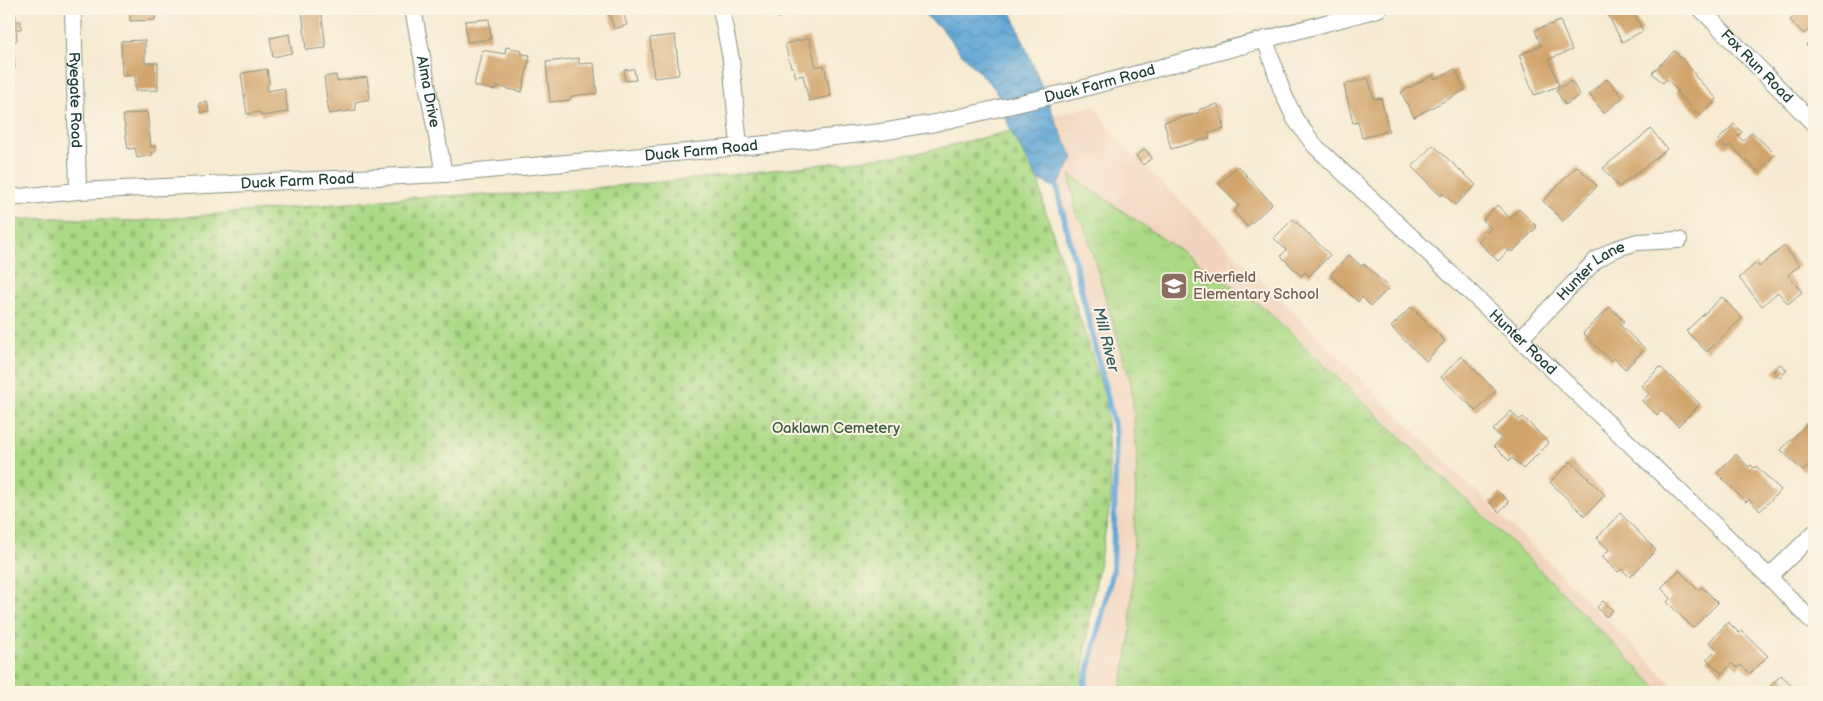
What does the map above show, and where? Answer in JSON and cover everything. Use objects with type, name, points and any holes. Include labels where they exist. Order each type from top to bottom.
[{"type":"street","name":"Ryegate Road","points":[[73,9],[78,191]]},
{"type":"street","name":"Alma Drive","points":[[413,9],[444,174]]},
{"type":"street","points":[[722,9],[731,59],[739,147]]},
{"type":"street","name":"Duck Farm Road","points":[[9,198],[78,191],[444,174],[881,132],[934,123],[1077,90],[1378,9]]},
{"type":"street","name":"Fox Run Road","points":[[1701,9],[1814,124]]},
{"type":"street","name":"Hunter Road","points":[[1265,39],[1282,91],[1296,119],[1316,146],[1769,577],[1814,623]]},
{"type":"street","name":"Hunter Lane","points":[[1520,339],[1596,260],[1615,249],[1637,242],[1679,240]]},
{"type":"street","points":[[1769,577],[1814,533]]},
{"type":"shaded area","name":"Riverfield Elementary School","points":[[1094,105],[1117,139],[1680,692],[1086,692],[1116,570],[1118,433],[1046,138],[1037,121]]},
{"type":"green space","name":"Oaklawn Cemetery","points":[[1011,131],[1038,180],[1044,206],[1106,400],[1111,500],[1089,620],[1081,692],[9,692],[9,220],[54,218],[138,221],[429,196],[526,194],[704,178],[918,153]]},
{"type":"green space","name":"Riverfield Elementary School","points":[[1070,175],[1264,308],[1530,560],[1661,692],[1120,692],[1130,640],[1137,457],[1131,383],[1085,228],[1075,211]]},
{"type":"water","points":[[918,9],[1010,9],[1073,158],[1057,188],[1038,180],[1011,131],[995,89],[960,52],[942,29]]},
{"type":"building","points":[[9,9],[15,9],[16,21],[21,21],[21,29],[16,29],[17,40],[13,43],[15,68],[9,68]]},
{"type":"building","points":[[130,9],[155,9],[155,20],[130,21]]},
{"type":"building","points":[[302,9],[321,9],[326,48],[306,50]]},
{"type":"building","points":[[608,9],[622,9],[627,25],[614,29]]},
{"type":"building","points":[[774,9],[799,9],[800,11],[777,18]]},
{"type":"building","points":[[1605,9],[1631,9],[1643,31],[1622,42]]},
{"type":"building","points":[[1801,9],[1812,9],[1814,11],[1814,35],[1809,30],[1804,34],[1790,20]]},
{"type":"building","points":[[489,19],[491,39],[467,42],[465,21]]},
{"type":"building","points":[[1560,21],[1572,50],[1549,59],[1559,86],[1534,95],[1519,55],[1541,46],[1535,30]]},
{"type":"building","points":[[289,34],[292,53],[273,57],[270,38]]},
{"type":"building","points":[[675,35],[679,73],[678,75],[654,78],[650,38]]},
{"type":"building","points":[[1814,36],[1814,53],[1806,45]]},
{"type":"building","points":[[809,38],[816,67],[824,65],[831,96],[809,101],[803,75],[796,77],[793,67],[791,67],[785,44]]},
{"type":"building","points":[[145,40],[145,63],[158,63],[158,90],[135,91],[135,75],[122,76],[121,41]]},
{"type":"building","points":[[506,47],[521,50],[522,54],[530,55],[522,92],[496,86],[495,90],[474,86],[482,50],[505,54]]},
{"type":"building","points":[[1674,51],[1717,99],[1700,116],[1676,92],[1678,91],[1667,79],[1663,83],[1652,73]]},
{"type":"building","points":[[579,58],[579,64],[594,63],[597,93],[572,96],[570,100],[550,102],[546,62]]},
{"type":"building","points":[[267,69],[269,83],[267,91],[284,88],[288,112],[261,116],[260,112],[247,114],[241,74]]},
{"type":"building","points":[[634,69],[636,80],[625,81],[624,70]]},
{"type":"building","points":[[1455,69],[1465,90],[1414,117],[1401,92],[1433,75],[1435,79]]},
{"type":"building","points":[[336,75],[337,81],[367,77],[370,99],[355,102],[356,110],[329,114],[324,77]]},
{"type":"building","points":[[1368,78],[1374,99],[1381,98],[1389,131],[1362,138],[1358,122],[1353,123],[1344,85]]},
{"type":"building","points":[[1607,79],[1623,97],[1604,113],[1589,94]]},
{"type":"building","points":[[1571,81],[1580,95],[1565,105],[1556,90]]},
{"type":"building","points":[[207,102],[209,112],[201,113],[199,103]]},
{"type":"building","points":[[1218,104],[1224,129],[1208,133],[1210,138],[1171,149],[1164,122],[1198,113],[1200,109]]},
{"type":"building","points":[[147,112],[151,147],[156,146],[156,152],[152,152],[153,155],[137,158],[135,148],[128,149],[123,115]]},
{"type":"building","points":[[9,123],[13,123],[13,157],[9,157]]},
{"type":"building","points":[[1734,124],[1742,132],[1738,136],[1743,141],[1752,132],[1775,154],[1758,172],[1730,145],[1726,148],[1718,140]]},
{"type":"building","points":[[1651,129],[1667,149],[1619,187],[1603,168]]},
{"type":"building","points":[[1433,145],[1476,185],[1455,205],[1443,193],[1441,196],[1412,167]]},
{"type":"building","points":[[1145,149],[1152,158],[1143,165],[1136,156]]},
{"type":"building","points":[[1238,166],[1272,204],[1247,227],[1234,211],[1239,206],[1219,184]]},
{"type":"building","points":[[1577,166],[1597,186],[1563,221],[1543,201]]},
{"type":"building","points":[[1497,205],[1510,218],[1519,209],[1537,227],[1512,252],[1509,250],[1498,261],[1478,241],[1491,228],[1483,220]]},
{"type":"building","points":[[1293,219],[1330,255],[1309,276],[1305,272],[1301,276],[1281,256],[1286,250],[1274,238]]},
{"type":"building","points":[[1784,246],[1800,265],[1788,275],[1802,292],[1788,304],[1778,292],[1762,306],[1739,278],[1756,263],[1759,267]]},
{"type":"building","points":[[1349,255],[1361,266],[1364,264],[1389,288],[1371,306],[1362,297],[1358,302],[1330,275]]},
{"type":"building","points":[[1722,297],[1742,318],[1707,352],[1686,331]]},
{"type":"building","points":[[1411,307],[1445,341],[1426,361],[1391,327]]},
{"type":"building","points":[[1610,307],[1624,321],[1620,325],[1645,349],[1625,369],[1614,358],[1611,361],[1583,333]]},
{"type":"building","points":[[1461,356],[1496,391],[1476,411],[1441,377]]},
{"type":"building","points":[[1780,364],[1787,370],[1780,378],[1773,371]]},
{"type":"building","points":[[1660,367],[1700,404],[1678,426],[1661,410],[1657,415],[1642,401],[1649,394],[1641,386]]},
{"type":"building","points":[[1511,411],[1519,420],[1523,417],[1549,443],[1523,469],[1512,458],[1509,461],[1494,446],[1501,438],[1493,430]]},
{"type":"building","points":[[1814,416],[1814,460],[1803,471],[1781,450]]},
{"type":"building","points":[[1736,454],[1749,467],[1751,465],[1754,468],[1756,466],[1781,490],[1760,511],[1749,499],[1746,502],[1717,473]]},
{"type":"building","points":[[1571,461],[1605,495],[1585,516],[1550,482]]},
{"type":"building","points":[[1500,493],[1509,502],[1499,512],[1490,503]]},
{"type":"building","points":[[1620,513],[1656,550],[1630,577],[1621,569],[1618,572],[1602,557],[1609,550],[1597,538]]},
{"type":"building","points":[[1679,570],[1698,590],[1702,587],[1718,603],[1693,628],[1667,602],[1671,598],[1661,588]]},
{"type":"building","points":[[1603,601],[1613,610],[1606,617],[1597,607]]},
{"type":"building","points":[[1728,622],[1739,633],[1742,631],[1768,656],[1750,674],[1741,665],[1737,668],[1732,663],[1722,674],[1707,659],[1717,649],[1709,642]]},
{"type":"building","points":[[1781,675],[1799,692],[1765,692]]},
{"type":"waterway","name":"Mill River","points":[[1055,180],[1116,433],[1113,570],[1083,692]]},
{"type":"place","name":"Riverfield Elementary School","points":[[1174,286]]}]
